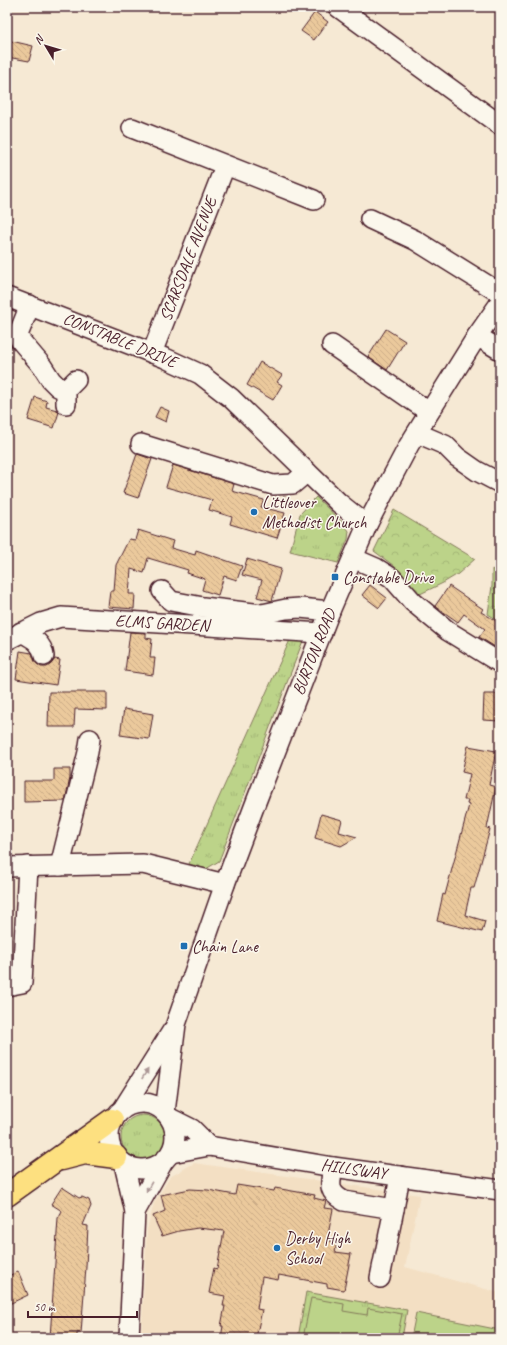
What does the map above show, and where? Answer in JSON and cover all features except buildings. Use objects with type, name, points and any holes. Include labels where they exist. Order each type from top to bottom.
[{"type":"main road","points":[[7,1195],[57,1160],[118,1114]]},
{"type":"main road","points":[[57,1160],[85,1153],[104,1155],[120,1161]]},
{"type":"street","points":[[338,7],[500,125]]},
{"type":"street","points":[[132,128],[314,200]]},
{"type":"street","name":"SCARSDALE AVENUE","points":[[152,353],[225,166]]},
{"type":"street","points":[[370,219],[415,240],[500,293]]},
{"type":"street","name":"CONSTABLE DRIVE","points":[[7,297],[152,353],[200,374],[217,387],[339,503],[359,519],[368,523]]},
{"type":"street","name":"BURTON ROAD","points":[[118,1114],[176,1024],[225,884],[254,807],[330,611],[368,523],[389,482],[429,412],[477,336],[500,303]]},
{"type":"street","points":[[30,305],[13,338],[23,345],[42,366],[50,380],[69,391]]},
{"type":"street","points":[[477,336],[500,350]]},
{"type":"street","points":[[332,345],[429,412]]},
{"type":"street","points":[[417,433],[444,445],[457,457],[477,471],[500,484]]},
{"type":"street","points":[[141,444],[273,484],[294,484],[307,472]]},
{"type":"street","points":[[353,558],[376,568],[392,578],[413,602],[448,631],[500,663]]},
{"type":"street","points":[[162,590],[171,601],[240,613],[262,614],[300,608],[330,611]]},
{"type":"street","name":"ELMS GARDEN","points":[[14,636],[45,622],[61,617],[322,633]]},
{"type":"street","points":[[14,636],[40,644],[44,656]]},
{"type":"street","points":[[60,866],[90,739]]},
{"type":"street","points":[[7,867],[143,864],[225,884]]},
{"type":"street","points":[[7,986],[22,983],[28,866]]},
{"type":"street","name":"BURTON ROAD","points":[[168,1115],[176,1024]]},
{"type":"street","points":[[128,1338],[135,1212],[120,1161],[111,1149],[108,1139],[109,1129],[118,1114],[136,1103],[148,1102],[160,1107],[168,1115],[192,1129],[209,1146]]},
{"type":"street","points":[[135,1212],[167,1157],[175,1140],[174,1127],[168,1115]]},
{"type":"street","name":"HILLSWAY","points":[[167,1157],[209,1146],[333,1167],[500,1190]]},
{"type":"street","points":[[120,1161],[137,1169],[150,1168],[167,1157]]},
{"type":"street","points":[[333,1167],[330,1182],[332,1192],[336,1197],[344,1201],[394,1209]]},
{"type":"street","points":[[380,1278],[400,1176]]},
{"type":"shaded area","name":"Derby High School","points":[[194,1163],[420,1195],[405,1267],[500,1293],[500,1338],[141,1338],[147,1230],[154,1203],[170,1177]]},
{"type":"green space","points":[[316,497],[344,524],[349,531],[348,539],[338,563],[290,551],[300,514]]},
{"type":"green space","points":[[394,510],[475,559],[458,574],[418,595],[394,566],[374,551]]},
{"type":"green space","points":[[492,569],[500,574],[500,618],[496,619],[488,614],[492,586]]},
{"type":"green space","points":[[304,638],[219,861],[206,869],[189,864],[290,640]]},
{"type":"green space","points":[[147,1115],[152,1116],[159,1121],[164,1128],[164,1146],[159,1153],[152,1158],[139,1159],[134,1158],[127,1153],[122,1146],[121,1133],[122,1128],[127,1121],[134,1116]]},
{"type":"green space","points":[[306,1292],[407,1310],[402,1338],[298,1338]]},
{"type":"green space","points":[[311,1298],[344,1304],[343,1311],[367,1315],[368,1308],[402,1314],[397,1338],[303,1338]]},
{"type":"green space","points":[[416,1313],[500,1330],[500,1338],[411,1338]]},
{"type":"place","name":"Littleover Methodist Church","points":[[254,512]]},
{"type":"place","name":"Constable Drive","points":[[335,577]]},
{"type":"place","name":"Chain Lane","points":[[184,946]]},
{"type":"place","name":"Derby High School","points":[[277,1248]]}]
